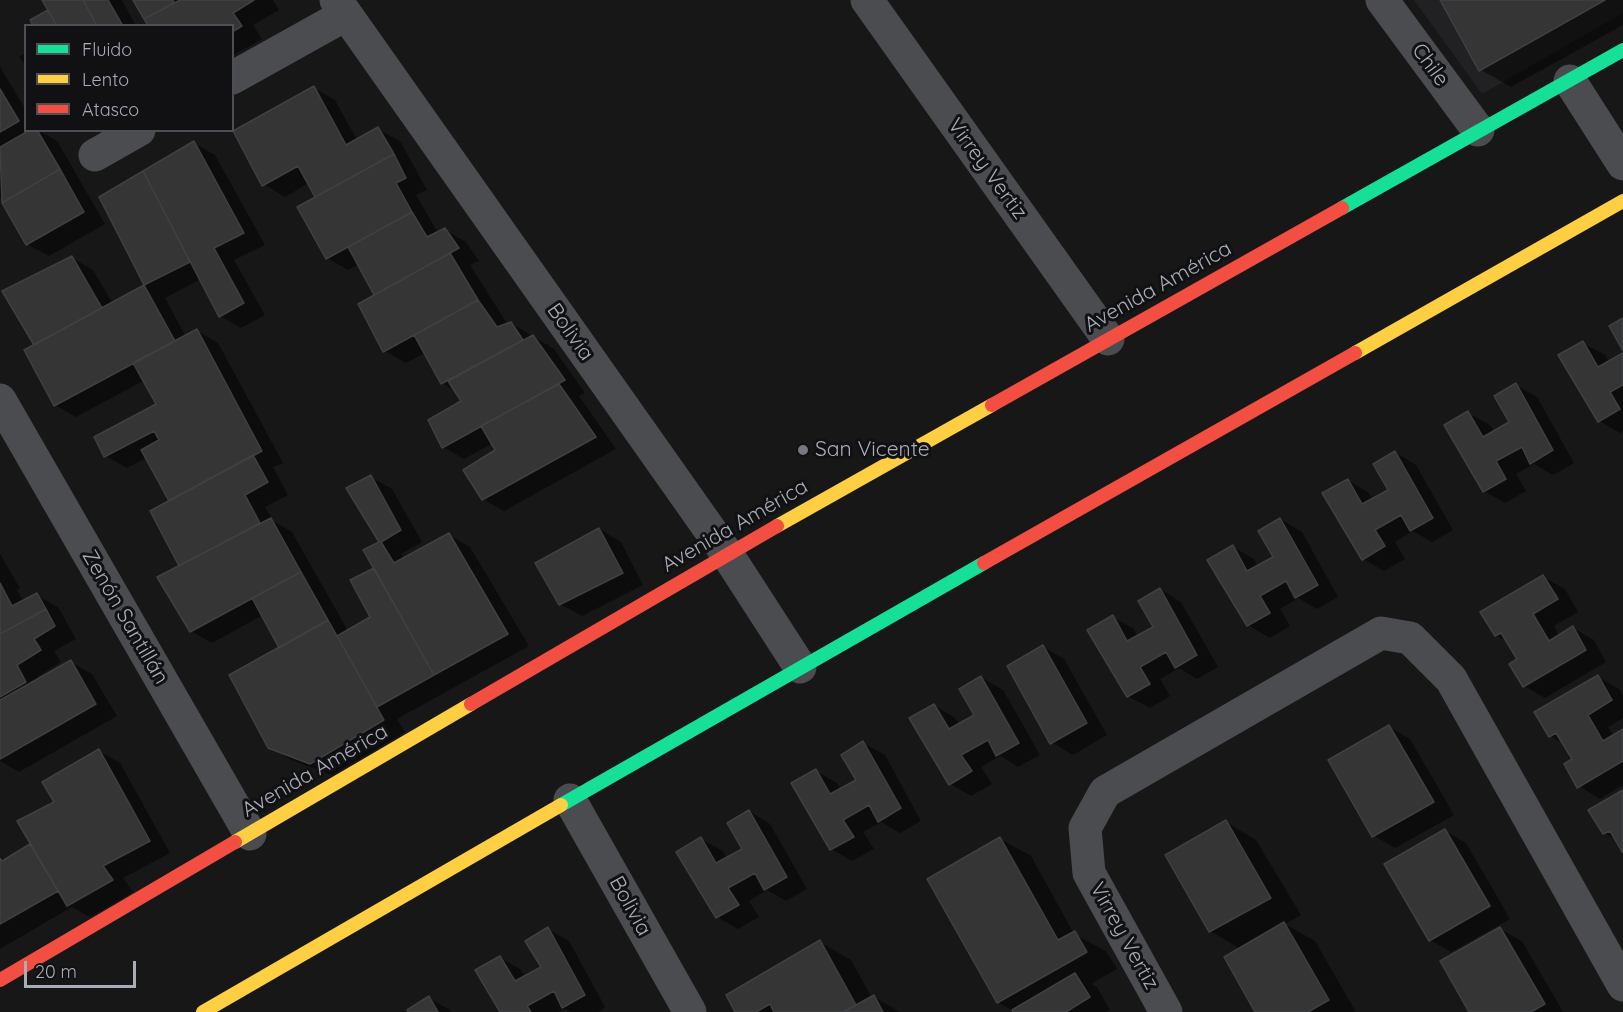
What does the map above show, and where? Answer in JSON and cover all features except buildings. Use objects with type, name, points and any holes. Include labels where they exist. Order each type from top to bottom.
[{"type":"main road","name":"Avenida América","points":[[0,980],[727,554],[1623,50]]},
{"type":"main road","points":[[203,1012],[800,667],[1623,201]]},
{"type":"street","name":"Virrey Vertiz","points":[[867,0],[1108,339]]},
{"type":"street","name":"Chile","points":[[1382,0],[1478,130]]},
{"type":"street","points":[[234,77],[340,7]]},
{"type":"street","name":"Bolivia","points":[[340,7],[727,554],[800,667]]},
{"type":"street","points":[[1570,81],[1623,164]]},
{"type":"street","points":[[95,155],[135,132]]},
{"type":"street","name":"Zenón Santillán","points":[[0,400],[250,834]]},
{"type":"street","name":"Virrey Vertiz","points":[[1166,1012],[1089,873],[1085,828],[1105,792],[1381,633],[1410,638],[1451,679],[1623,985]]},
{"type":"street","name":"Bolivia","points":[[570,800],[690,1012]]},
{"type":"shaded area","points":[[1414,0],[1623,0],[1623,13],[1482,94]]},
{"type":"traffic: fast","points":[[1342,208],[1623,50]]},
{"type":"traffic: fast","points":[[561,805],[984,563]]},
{"type":"traffic: slow","points":[[1355,353],[1623,201]]},
{"type":"traffic: slow","points":[[777,526],[992,405]]},
{"type":"traffic: slow","points":[[235,842],[471,704]]},
{"type":"traffic: slow","points":[[203,1012],[561,805]]},
{"type":"traffic: jam","points":[[992,405],[1342,208]]},
{"type":"traffic: jam","points":[[984,563],[1355,353]]},
{"type":"traffic: jam","points":[[471,704],[777,526]]},
{"type":"traffic: jam","points":[[0,980],[235,842]]},
{"type":"place","name":"San Vicente","points":[[803,450]]}]
